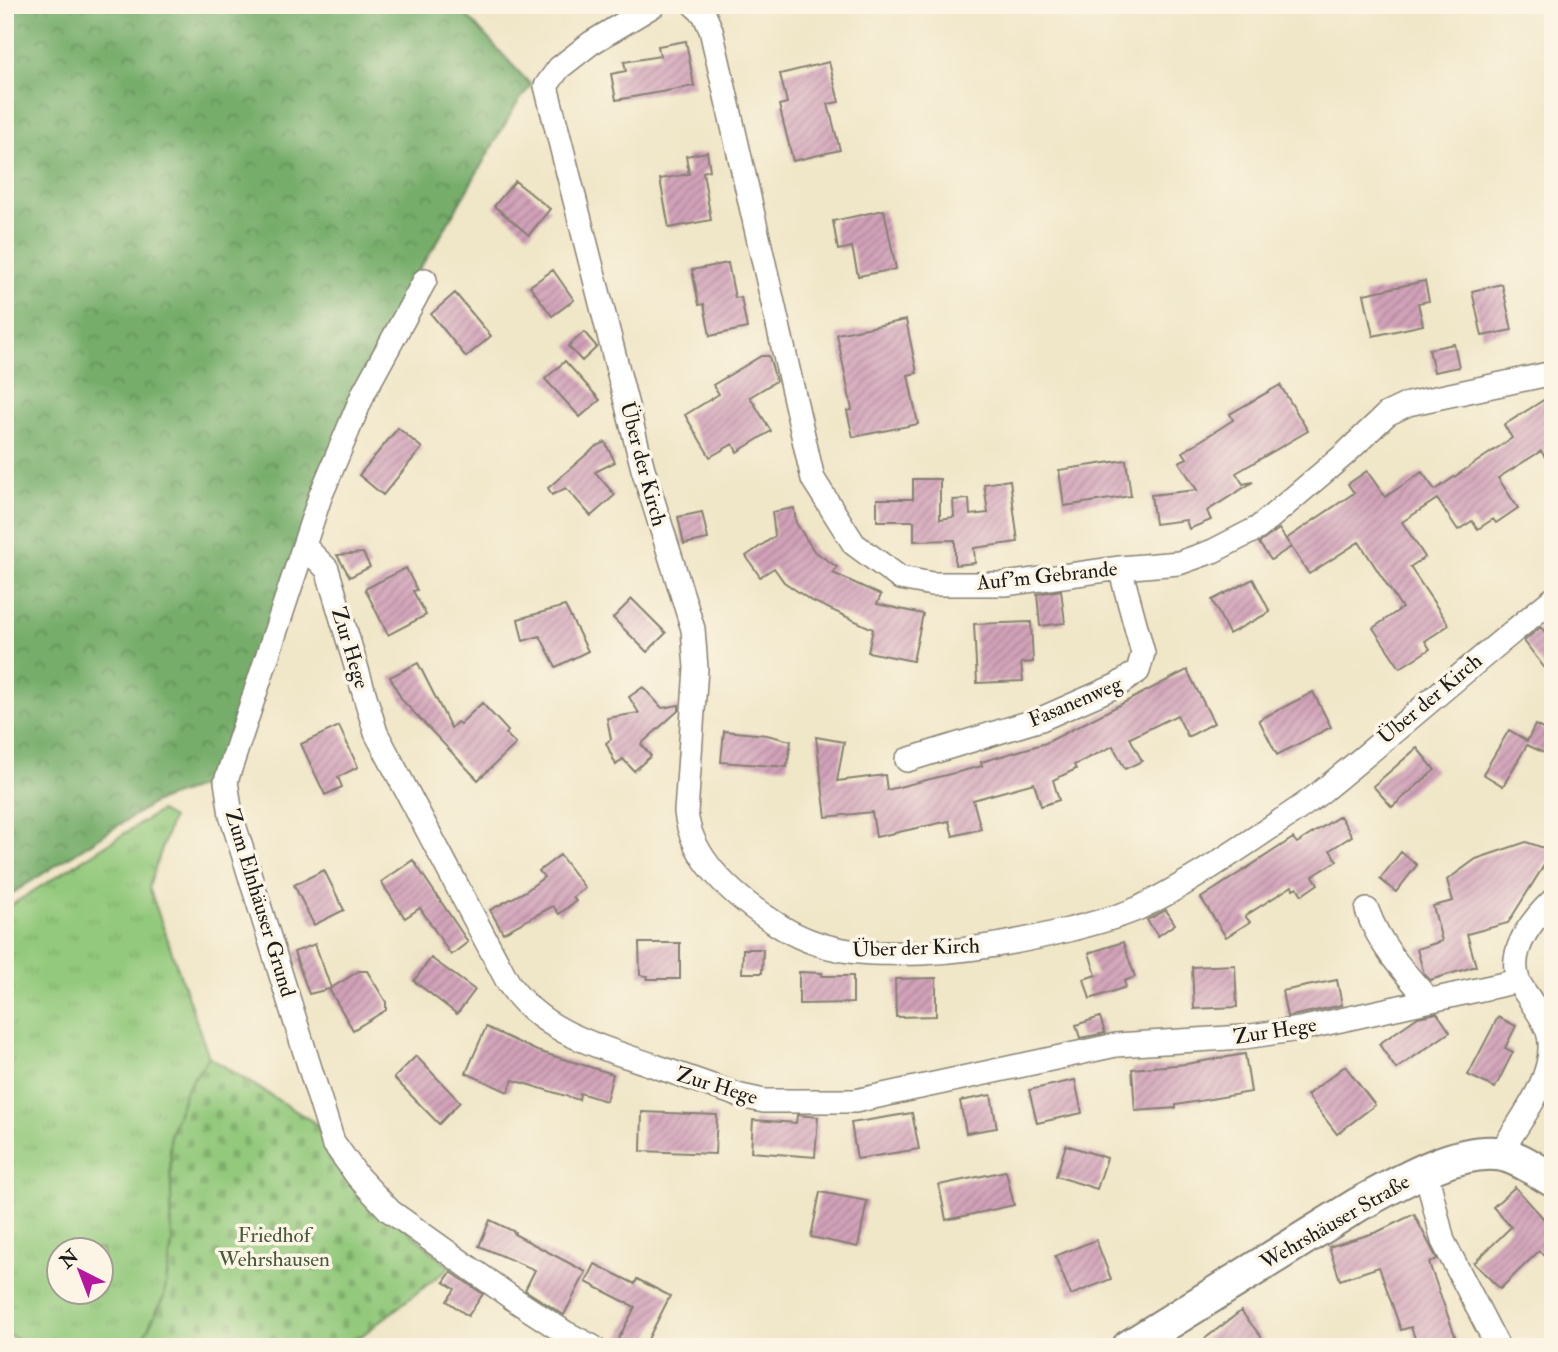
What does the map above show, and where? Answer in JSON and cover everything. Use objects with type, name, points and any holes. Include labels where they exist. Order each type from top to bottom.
[{"type":"street","name":"Über der Kirch","points":[[654,5],[591,43],[559,68],[546,86],[643,469],[693,629],[696,668],[686,812],[688,828],[698,851],[717,874],[739,896],[794,936],[837,950],[872,954],[944,952],[1013,943],[1137,909],[1220,861],[1320,793],[1553,599]]},
{"type":"street","name":"Auf'm Gebrande","points":[[694,5],[704,14],[711,30],[813,479],[854,544],[900,578],[932,584],[1005,584],[1120,568],[1179,563],[1238,539],[1278,512],[1387,414],[1408,404],[1553,373]]},
{"type":"street","name":"Zum Elnhäuser Grund","points":[[425,279],[364,392],[320,498],[226,781],[231,815],[333,1142],[358,1177],[390,1211],[512,1298],[564,1332],[593,1347]]},
{"type":"street","name":"Zur Hege","points":[[304,546],[327,569],[376,733],[509,984],[520,1000],[542,1018],[589,1044],[741,1096],[764,1101],[855,1101],[1116,1045],[1244,1037],[1300,1029],[1518,981]]},
{"type":"street","name":"Fasanenweg","points":[[908,760],[1041,719],[1118,685],[1138,671],[1143,653],[1120,568]]},
{"type":"street","points":[[1500,1154],[1525,1118],[1550,1054],[1547,1030],[1518,981],[1515,960],[1522,940],[1543,909],[1553,900]]},
{"type":"street","points":[[1367,910],[1375,932],[1388,953],[1428,999]]},
{"type":"street","name":"Wehrshäuser Straße","points":[[1129,1347],[1338,1217],[1396,1184],[1426,1171],[1468,1156],[1500,1154],[1511,1157],[1553,1180]]},
{"type":"street","points":[[1426,1171],[1443,1241],[1498,1347]]},
{"type":"green space","points":[[5,5],[457,5],[531,85],[516,105],[436,244],[415,275],[300,546],[211,783],[155,802],[5,898]]},
{"type":"green space","points":[[160,811],[172,818],[149,887],[209,1057],[187,1088],[170,1136],[172,1245],[164,1297],[139,1347],[35,1347],[5,1334],[5,909]]},
{"type":"green space","name":"Friedhof Wehrshausen","points":[[209,1057],[318,1125],[330,1160],[450,1267],[347,1347],[139,1347],[164,1297],[172,1245],[170,1136],[187,1088]]},
{"type":"building","points":[[686,41],[694,86],[616,100],[611,74],[626,71],[624,62],[660,56],[658,46]]},
{"type":"building","points":[[829,62],[839,102],[828,104],[840,150],[793,161],[779,105],[787,103],[780,74]]},
{"type":"building","points":[[707,152],[710,170],[703,172],[711,220],[669,228],[660,179],[689,174],[686,156]]},
{"type":"building","points":[[515,181],[550,209],[529,235],[494,206]]},
{"type":"building","points":[[884,210],[896,269],[858,276],[852,247],[838,250],[833,221]]},
{"type":"building","points":[[728,263],[735,298],[741,297],[747,328],[710,336],[704,304],[699,305],[692,270]]},
{"type":"building","points":[[553,270],[574,300],[552,316],[530,286]]},
{"type":"building","points":[[1425,281],[1429,301],[1418,303],[1423,325],[1373,336],[1364,294]]},
{"type":"building","points":[[1502,284],[1512,330],[1482,336],[1472,291]]},
{"type":"building","points":[[455,293],[491,336],[466,357],[431,314]]},
{"type":"building","points":[[906,320],[917,373],[908,375],[918,424],[853,437],[847,411],[852,410],[837,334]]},
{"type":"building","points":[[584,332],[597,347],[582,361],[568,346]]},
{"type":"building","points":[[1454,344],[1459,367],[1434,372],[1429,349]]},
{"type":"building","points":[[761,356],[769,356],[776,381],[750,397],[771,431],[737,452],[733,444],[710,457],[685,415],[719,394],[713,385]]},
{"type":"building","points":[[565,361],[600,400],[580,417],[545,379]]},
{"type":"building","points":[[1280,385],[1308,431],[1236,473],[1243,484],[1253,482],[1207,511],[1211,520],[1189,529],[1186,520],[1155,524],[1151,495],[1197,490],[1179,462],[1187,458],[1183,452],[1233,420],[1230,414]]},
{"type":"building","points":[[1553,394],[1553,469],[1541,451],[1498,478],[1518,508],[1496,523],[1493,519],[1478,529],[1472,521],[1458,530],[1437,499],[1402,522],[1425,557],[1410,567],[1449,625],[1425,641],[1430,649],[1400,668],[1373,628],[1402,608],[1359,542],[1309,574],[1286,539],[1354,493],[1348,484],[1367,471],[1385,497],[1422,472],[1435,490],[1512,438],[1504,425]]},
{"type":"building","points":[[398,428],[422,448],[383,495],[359,475]]},
{"type":"building","points":[[605,442],[615,462],[595,472],[615,495],[591,516],[566,488],[552,495],[548,488],[595,447]]},
{"type":"building","points":[[1126,460],[1131,496],[1064,506],[1059,470]]},
{"type":"building","points":[[913,479],[940,479],[940,519],[954,517],[953,500],[969,499],[970,515],[988,513],[984,484],[1010,480],[1018,542],[974,548],[975,563],[955,565],[955,540],[914,541],[914,521],[877,521],[877,499],[913,499]]},
{"type":"building","points":[[794,508],[796,523],[814,551],[837,567],[833,573],[881,595],[877,604],[923,614],[913,661],[868,652],[873,629],[810,600],[784,582],[774,568],[760,577],[746,556],[775,536],[772,512]]},
{"type":"building","points":[[702,512],[708,539],[684,544],[678,517]]},
{"type":"building","points":[[1279,529],[1291,547],[1271,560],[1259,543]]},
{"type":"building","points":[[363,553],[370,567],[350,577],[337,555]]},
{"type":"building","points":[[406,568],[417,590],[413,591],[426,615],[388,635],[365,589]]},
{"type":"building","points":[[1253,579],[1270,612],[1229,634],[1212,600]]},
{"type":"building","points":[[1061,590],[1065,623],[1040,626],[1037,594]]},
{"type":"building","points":[[632,599],[666,633],[647,652],[613,618]]},
{"type":"building","points":[[565,606],[588,651],[556,667],[540,636],[523,641],[518,619]]},
{"type":"building","points":[[1031,622],[1033,662],[1021,663],[1023,681],[977,683],[974,624]]},
{"type":"building","points":[[1541,627],[1553,643],[1553,679],[1524,641]]},
{"type":"building","points":[[418,663],[451,728],[457,722],[460,724],[482,703],[508,731],[506,734],[516,744],[478,780],[402,700],[390,677]]},
{"type":"building","points":[[1187,670],[1214,723],[1188,737],[1177,715],[1130,738],[1142,761],[1125,769],[1113,746],[1074,765],[1076,769],[1053,780],[1059,800],[1041,806],[1034,783],[973,800],[981,829],[953,836],[949,821],[876,837],[872,812],[826,817],[816,737],[844,742],[837,781],[885,775],[887,790],[982,766],[981,762],[1046,743]]},
{"type":"building","points":[[643,687],[662,708],[679,705],[679,710],[641,744],[651,756],[634,771],[623,759],[616,765],[606,743],[611,739],[607,718],[639,713],[629,697]]},
{"type":"building","points":[[1313,692],[1331,727],[1277,755],[1259,720]]},
{"type":"building","points":[[1535,725],[1553,734],[1553,757],[1527,745],[1503,786],[1483,774],[1509,730],[1527,741]]},
{"type":"building","points":[[339,726],[358,767],[338,777],[342,787],[325,795],[301,744]]},
{"type":"building","points":[[724,731],[767,735],[791,741],[787,767],[721,762]]},
{"type":"building","points":[[1417,748],[1435,770],[1392,807],[1373,786]]},
{"type":"building","points":[[1340,816],[1352,836],[1330,850],[1337,861],[1313,876],[1318,884],[1302,895],[1297,887],[1293,889],[1292,886],[1245,916],[1250,922],[1226,937],[1201,898],[1293,838],[1297,843]]},
{"type":"building","points":[[1526,842],[1553,851],[1508,923],[1467,934],[1476,966],[1430,980],[1424,974],[1417,949],[1442,941],[1433,906],[1453,901],[1447,880],[1476,859]]},
{"type":"building","points":[[1401,852],[1417,865],[1396,892],[1380,879]]},
{"type":"building","points":[[560,855],[585,888],[573,897],[576,901],[559,914],[553,906],[503,933],[490,910],[526,891],[544,877],[539,871]]},
{"type":"building","points":[[413,860],[468,942],[451,955],[420,908],[405,918],[381,882]]},
{"type":"building","points":[[324,870],[344,910],[314,925],[294,885]]},
{"type":"building","points":[[1166,910],[1175,924],[1158,936],[1147,920]]},
{"type":"building","points":[[1123,942],[1135,977],[1124,981],[1126,987],[1090,999],[1084,979],[1096,975],[1089,953]]},
{"type":"building","points":[[639,943],[680,943],[680,979],[647,979],[648,976],[640,975]]},
{"type":"building","points":[[315,944],[331,988],[359,971],[367,971],[386,1002],[386,1010],[353,1030],[329,989],[309,994],[294,952]]},
{"type":"building","points":[[743,949],[763,949],[762,973],[742,973]]},
{"type":"building","points":[[431,958],[475,990],[457,1014],[414,981]]},
{"type":"building","points":[[1235,965],[1237,1007],[1194,1009],[1192,967]]},
{"type":"building","points":[[799,972],[822,973],[822,976],[853,976],[853,1003],[799,1004]]},
{"type":"building","points":[[936,978],[936,1016],[896,1017],[895,979]]},
{"type":"building","points":[[1337,980],[1342,1005],[1287,1017],[1282,991]]},
{"type":"building","points":[[1437,1013],[1450,1032],[1396,1069],[1379,1044],[1418,1017]]},
{"type":"building","points":[[1100,1017],[1105,1033],[1080,1038],[1076,1025]]},
{"type":"building","points":[[1498,1017],[1516,1026],[1505,1048],[1513,1052],[1495,1088],[1468,1075]]},
{"type":"building","points":[[486,1027],[537,1051],[613,1074],[606,1101],[580,1093],[579,1100],[513,1080],[508,1092],[466,1073]]},
{"type":"building","points":[[1245,1054],[1251,1092],[1176,1105],[1176,1108],[1135,1111],[1132,1069],[1186,1064]]},
{"type":"building","points":[[416,1056],[460,1102],[439,1124],[394,1078]]},
{"type":"building","points":[[1345,1066],[1375,1105],[1337,1134],[1307,1095]]},
{"type":"building","points":[[1075,1080],[1082,1113],[1037,1123],[1029,1090]]},
{"type":"building","points":[[991,1095],[997,1128],[966,1133],[960,1101]]},
{"type":"building","points":[[642,1112],[717,1115],[715,1154],[641,1151]]},
{"type":"building","points":[[912,1113],[919,1149],[857,1159],[851,1123]]},
{"type":"building","points":[[797,1115],[818,1117],[815,1157],[751,1152],[753,1120],[796,1123]]},
{"type":"building","points":[[1066,1145],[1107,1158],[1097,1189],[1056,1176]]},
{"type":"building","points":[[1006,1171],[1014,1205],[946,1220],[939,1185]]},
{"type":"building","points":[[1515,1187],[1553,1229],[1553,1262],[1539,1251],[1500,1289],[1474,1263],[1511,1227],[1493,1207]]},
{"type":"building","points":[[820,1192],[867,1201],[858,1247],[811,1237]]},
{"type":"building","points":[[1414,1214],[1437,1259],[1429,1263],[1459,1347],[1418,1347],[1411,1327],[1401,1330],[1379,1267],[1340,1280],[1329,1247],[1377,1232]]},
{"type":"building","points":[[490,1220],[586,1272],[564,1315],[525,1290],[535,1270],[479,1246]]},
{"type":"building","points":[[1096,1240],[1111,1279],[1071,1295],[1055,1256]]},
{"type":"building","points":[[595,1264],[635,1284],[637,1279],[670,1296],[644,1347],[614,1347],[635,1307],[586,1282]]},
{"type":"building","points":[[451,1272],[483,1294],[468,1316],[447,1301],[455,1289],[444,1282]]},
{"type":"building","points":[[1241,1311],[1269,1347],[1194,1347]]}]
